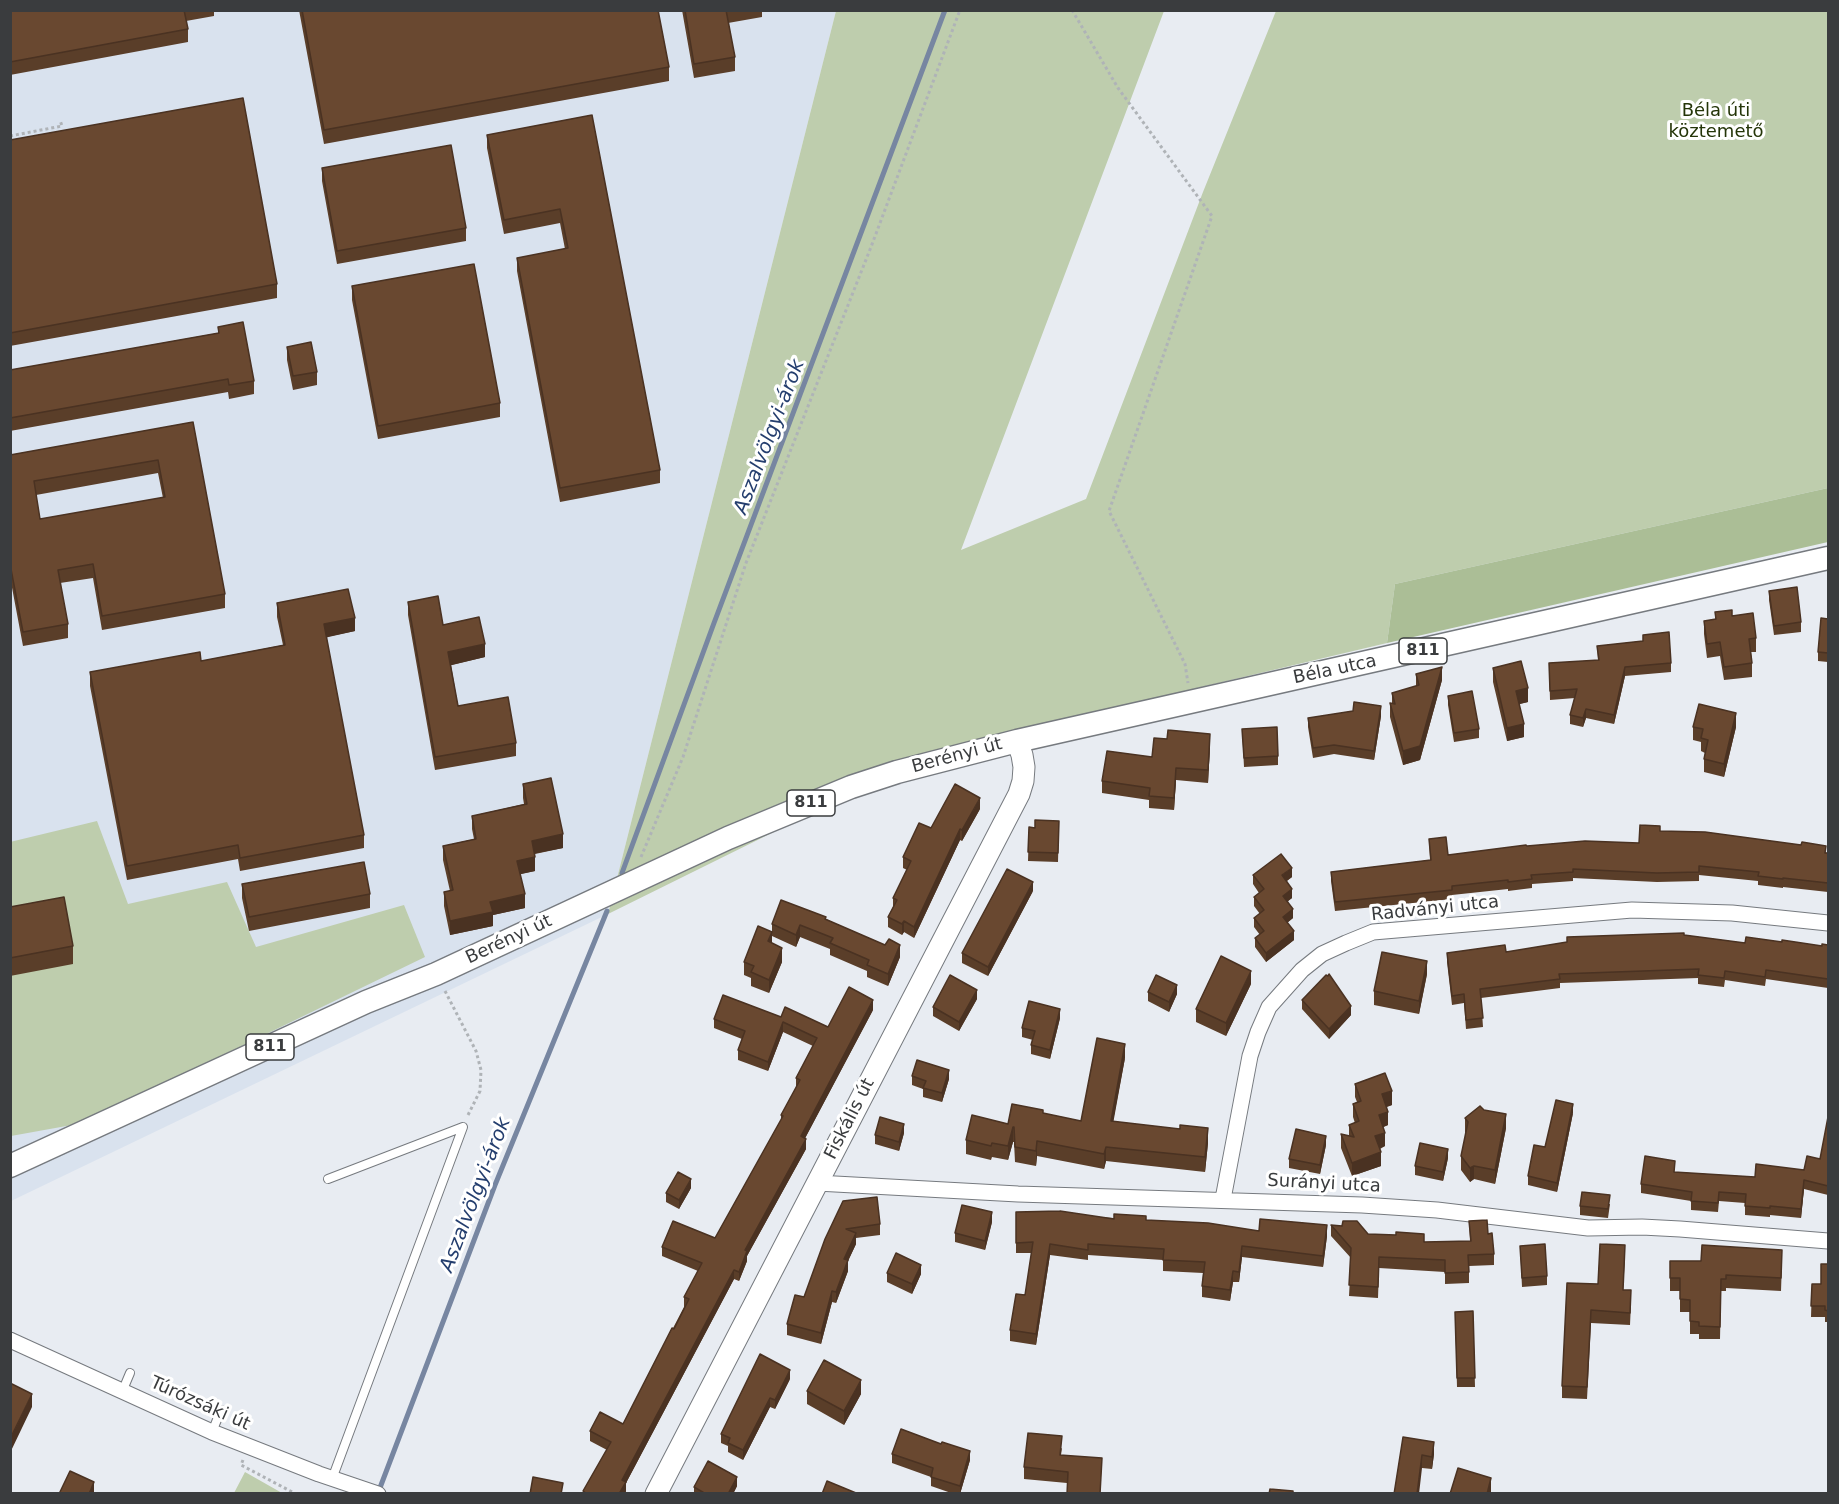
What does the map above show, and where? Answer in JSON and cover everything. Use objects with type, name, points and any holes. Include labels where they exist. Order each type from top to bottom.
[{"type":"main road","name":"Béla utca","points":[[1017,741],[1828,558]]},
{"type":"main road","name":"Berényi út","points":[[10,1166],[366,1002],[436,974],[738,834],[851,787],[955,756],[1017,741]]},
{"type":"street","name":"Fiskális út","points":[[656,1494],[1019,794],[1024,767],[1017,741]]},
{"type":"street","name":"Radványi utca","points":[[1223,1199],[1250,1056],[1269,1007],[1302,970],[1322,954],[1338,946],[1373,932],[1632,910],[1732,913],[1828,923]]},
{"type":"street","name":"Surányi utca","points":[[817,1183],[1018,1194],[1223,1199],[1405,1208],[1588,1228],[1661,1228],[1828,1241]]},
{"type":"street","name":"Túrózsáki út","points":[[10,1340],[212,1432],[332,1479],[371,1491]]},
{"type":"lane","points":[[328,1179],[463,1127]]},
{"type":"lane","points":[[332,1479],[463,1127]]},
{"type":"lane","points":[[122,1392],[130,1373]]},
{"type":"lane","points":[[212,1432],[221,1410]]},
{"type":"path","points":[[630,884],[683,757],[746,563],[867,258],[960,10]]},
{"type":"path","points":[[1072,10],[1118,88],[1212,216],[1109,511],[1185,664]]},
{"type":"path","points":[[10,136],[62,126],[60,120]]},
{"type":"path","points":[[436,974],[476,1051],[481,1070],[480,1091],[463,1127]]},
{"type":"path","points":[[249,1447],[241,1465],[296,1494]]},
{"type":"shaded area","points":[[11,11],[836,11],[608,914],[11,1201]]},
{"type":"green space","name":"Béla úti köztemető","points":[[836,11],[1164,11],[961,550],[1086,499],[1203,192],[1276,11],[1828,11],[1828,488],[1395,584],[1387,643],[1100,711],[893,773],[608,914]]},
{"type":"green space","points":[[1828,488],[1828,542],[1387,643],[1395,584]]},
{"type":"green space","points":[[97,821],[128,904],[227,882],[256,947],[404,905],[425,957],[83,1123],[11,1136],[10,842]]},
{"type":"green space","points":[[245,1472],[282,1493],[234,1493]]},
{"type":"building","points":[[10,10],[184,10],[188,29],[10,62]]},
{"type":"building","points":[[302,10],[658,10],[669,67],[324,130]]},
{"type":"building","points":[[685,10],[726,10],[735,57],[694,64]]},
{"type":"building","points":[[243,98],[277,284],[10,333],[10,140]]},
{"type":"building","points":[[592,115],[660,470],[560,488],[517,258],[568,248],[560,209],[504,220],[487,135]]},
{"type":"building","points":[[451,145],[466,228],[337,251],[322,168]]},
{"type":"building","points":[[474,264],[500,403],[378,426],[352,286]]},
{"type":"building","points":[[243,322],[254,381],[229,385],[228,379],[10,418],[10,370],[219,333],[218,327]]},
{"type":"building","points":[[311,342],[317,372],[293,376],[287,347]]},
{"type":"building","points":[[193,422],[225,594],[102,616],[93,564],[58,570],[68,624],[23,632],[10,564],[10,455]],"holes":[[[158,460],[165,497],[40,519],[34,481]]]},
{"type":"building","points":[[1797,587],[1801,622],[1774,626],[1769,591]]},
{"type":"building","points":[[348,589],[355,618],[324,624],[364,835],[240,858],[238,845],[127,866],[90,672],[200,652],[201,661],[285,645],[277,603]]},
{"type":"building","points":[[438,596],[443,625],[479,617],[485,644],[448,652],[458,706],[508,697],[516,743],[435,757],[408,602]]},
{"type":"building","points":[[1732,610],[1732,616],[1753,613],[1756,638],[1749,639],[1752,663],[1724,667],[1720,642],[1707,644],[1704,621],[1716,619],[1715,612]]},
{"type":"building","points":[[1821,618],[1828,619],[1828,653],[1818,652]]},
{"type":"building","points":[[1669,632],[1671,663],[1625,667],[1614,715],[1586,709],[1583,718],[1570,715],[1577,689],[1550,691],[1549,663],[1599,660],[1597,646],[1643,641],[1643,635]]},
{"type":"building","points":[[1521,661],[1528,688],[1516,691],[1524,724],[1507,728],[1493,668]]},
{"type":"building","points":[[1442,667],[1420,746],[1403,751],[1390,703],[1395,704],[1392,693],[1419,685],[1416,674]]},
{"type":"building","points":[[1472,691],[1479,729],[1454,733],[1448,696]]},
{"type":"building","points":[[1354,702],[1381,706],[1374,751],[1334,745],[1313,748],[1308,718],[1353,711]]},
{"type":"building","points":[[1699,704],[1736,713],[1724,764],[1704,759],[1708,740],[1701,738],[1703,729],[1693,727]]},
{"type":"building","points":[[1277,727],[1278,756],[1244,758],[1242,729]]},
{"type":"building","points":[[1168,730],[1210,734],[1208,770],[1176,768],[1174,798],[1149,796],[1150,788],[1102,781],[1107,751],[1152,757],[1154,738],[1167,739]]},
{"type":"building","points":[[551,778],[563,834],[532,841],[535,857],[517,861],[525,894],[490,902],[493,912],[450,921],[444,892],[453,890],[443,846],[476,839],[472,816],[527,804],[523,784]]},
{"type":"building","points":[[955,784],[980,798],[962,830],[960,829],[914,927],[904,921],[902,924],[888,917],[897,900],[893,898],[911,861],[903,857],[919,823],[931,828]]},
{"type":"building","points":[[1035,820],[1059,821],[1058,853],[1028,852],[1029,827],[1035,828]]},
{"type":"building","points":[[1640,825],[1660,826],[1660,831],[1705,832],[1801,845],[1802,842],[1826,846],[1828,883],[1758,876],[1759,872],[1699,866],[1699,872],[1657,873],[1573,869],[1573,872],[1531,875],[1532,879],[1452,886],[1452,890],[1335,902],[1331,872],[1431,860],[1429,839],[1446,837],[1448,855],[1526,845],[1585,841],[1639,843]]},
{"type":"building","points":[[1281,854],[1292,868],[1282,875],[1292,889],[1283,896],[1293,909],[1283,917],[1294,931],[1266,953],[1255,938],[1264,931],[1254,918],[1264,910],[1254,897],[1264,889],[1253,875]]},
{"type":"building","points":[[364,862],[370,894],[249,917],[242,884]]},
{"type":"building","points":[[1007,869],[1033,882],[988,967],[962,953]]},
{"type":"building","points":[[64,897],[73,946],[10,958],[10,907]]},
{"type":"building","points":[[781,900],[826,917],[825,919],[885,945],[889,939],[900,945],[888,974],[867,965],[869,960],[830,943],[833,938],[800,925],[796,935],[772,924]]},
{"type":"building","points":[[758,926],[772,932],[768,941],[782,948],[769,980],[751,972],[754,966],[744,962]]},
{"type":"building","points":[[1684,933],[1684,935],[1745,943],[1746,937],[1828,945],[1828,979],[1766,970],[1765,977],[1725,971],[1724,978],[1698,975],[1699,969],[1559,974],[1560,979],[1480,989],[1483,1018],[1466,1020],[1464,994],[1452,996],[1447,953],[1505,945],[1506,952],[1567,942],[1567,937]]},
{"type":"building","points":[[1382,952],[1427,961],[1419,1001],[1374,991]]},
{"type":"building","points":[[1221,956],[1251,971],[1226,1023],[1196,1009]]},
{"type":"building","points":[[1329,974],[1351,1006],[1329,1029],[1302,1000]]},
{"type":"building","points":[[950,975],[977,990],[959,1022],[933,1007]]},
{"type":"building","points":[[1156,975],[1177,985],[1169,1002],[1148,992]]},
{"type":"building","points":[[849,987],[873,1000],[801,1136],[806,1139],[745,1250],[747,1251],[739,1272],[734,1270],[622,1480],[626,1482],[619,1494],[587,1494],[583,1491],[611,1442],[590,1431],[600,1412],[623,1424],[689,1299],[684,1297],[702,1263],[662,1247],[673,1221],[715,1238],[783,1116],[781,1115],[800,1080],[796,1078],[817,1038],[783,1022],[768,1062],[738,1050],[745,1031],[714,1019],[723,995],[781,1017],[785,1007],[828,1027]]},
{"type":"building","points":[[1029,1001],[1060,1009],[1050,1050],[1031,1045],[1035,1031],[1022,1028]]},
{"type":"building","points":[[1097,1038],[1125,1044],[1111,1121],[1180,1129],[1180,1125],[1208,1128],[1205,1157],[1106,1147],[1104,1154],[1037,1141],[1036,1151],[1015,1147],[1014,1127],[1008,1146],[992,1143],[991,1146],[966,1140],[972,1115],[1008,1124],[1012,1104],[1081,1121]]},
{"type":"building","points":[[917,1060],[949,1070],[942,1093],[923,1088],[926,1081],[912,1076]]},
{"type":"building","points":[[1385,1073],[1392,1091],[1382,1094],[1388,1112],[1379,1115],[1385,1133],[1375,1136],[1381,1152],[1352,1163],[1341,1134],[1354,1137],[1349,1125],[1359,1121],[1353,1104],[1361,1101],[1355,1084]]},
{"type":"building","points":[[1556,1100],[1573,1104],[1557,1183],[1528,1176],[1534,1145],[1545,1147]]},
{"type":"building","points":[[1480,1106],[1484,1110],[1506,1114],[1495,1170],[1474,1166],[1470,1168],[1461,1156],[1468,1122],[1465,1118]]},
{"type":"building","points":[[880,1117],[904,1124],[899,1142],[875,1135]]},
{"type":"building","points":[[1828,1117],[1828,1186],[1804,1180],[1801,1209],[1745,1206],[1746,1194],[1719,1192],[1718,1203],[1691,1201],[1692,1192],[1641,1184],[1645,1156],[1675,1161],[1674,1172],[1755,1177],[1756,1164],[1804,1170],[1807,1156],[1820,1159]]},
{"type":"building","points":[[1296,1129],[1326,1136],[1320,1165],[1289,1159]]},
{"type":"building","points":[[1420,1143],[1448,1149],[1443,1172],[1415,1166]]},
{"type":"building","points":[[678,1172],[691,1179],[679,1200],[666,1193]]},
{"type":"building","points":[[1582,1192],[1610,1195],[1608,1209],[1580,1206]]},
{"type":"building","points":[[877,1197],[880,1224],[846,1229],[856,1233],[844,1259],[848,1260],[836,1292],[832,1291],[821,1333],[787,1324],[795,1295],[804,1297],[825,1239],[843,1201]]},
{"type":"building","points":[[962,1205],[992,1212],[985,1241],[955,1233]]},
{"type":"building","points":[[1060,1211],[1114,1219],[1114,1214],[1146,1216],[1146,1220],[1208,1223],[1259,1231],[1260,1219],[1327,1225],[1323,1256],[1242,1246],[1239,1272],[1233,1271],[1230,1290],[1202,1286],[1205,1262],[1163,1260],[1164,1249],[1088,1244],[1088,1250],[1050,1244],[1036,1334],[1010,1330],[1016,1294],[1025,1295],[1033,1242],[1016,1243],[1016,1212]]},
{"type":"building","points":[[1487,1220],[1488,1234],[1492,1233],[1494,1254],[1468,1255],[1469,1272],[1445,1273],[1445,1260],[1379,1257],[1378,1287],[1349,1285],[1351,1248],[1331,1225],[1342,1226],[1343,1221],[1357,1221],[1368,1234],[1396,1235],[1396,1232],[1424,1234],[1424,1242],[1471,1241],[1469,1221]]},
{"type":"building","points":[[1545,1244],[1547,1276],[1522,1278],[1520,1246]]},
{"type":"building","points":[[1600,1244],[1625,1245],[1623,1290],[1631,1290],[1630,1313],[1591,1310],[1587,1387],[1562,1386],[1567,1283],[1598,1284]]},
{"type":"building","points":[[1702,1245],[1782,1250],[1781,1278],[1726,1275],[1726,1279],[1721,1279],[1720,1327],[1699,1326],[1699,1322],[1690,1321],[1690,1300],[1680,1299],[1680,1278],[1670,1278],[1670,1261],[1701,1261]]},
{"type":"building","points":[[896,1253],[921,1265],[912,1284],[887,1273]]},
{"type":"building","points":[[1821,1264],[1828,1264],[1828,1311],[1825,1310],[1825,1306],[1811,1306],[1812,1284],[1821,1284]]},
{"type":"building","points":[[1473,1311],[1475,1378],[1457,1378],[1455,1312]]},
{"type":"building","points":[[760,1354],[790,1370],[775,1400],[770,1398],[743,1450],[728,1443],[730,1438],[721,1434]]},
{"type":"building","points":[[824,1360],[861,1380],[844,1411],[807,1391]]},
{"type":"building","points":[[10,1383],[32,1394],[10,1439]]},
{"type":"building","points":[[901,1429],[941,1444],[942,1442],[970,1451],[960,1486],[931,1477],[933,1468],[892,1454]]},
{"type":"building","points":[[1028,1433],[1062,1436],[1060,1455],[1102,1458],[1100,1494],[1067,1494],[1068,1472],[1024,1467]]},
{"type":"building","points":[[1403,1437],[1434,1442],[1432,1457],[1422,1455],[1417,1494],[1394,1494]]},
{"type":"building","points":[[708,1461],[737,1477],[728,1494],[706,1494],[694,1487]]},
{"type":"building","points":[[1458,1468],[1491,1478],[1487,1494],[1450,1494]]},
{"type":"building","points":[[70,1471],[94,1482],[89,1494],[59,1494]]},
{"type":"building","points":[[533,1477],[563,1483],[561,1494],[530,1494]]},
{"type":"building","points":[[827,1481],[856,1493],[856,1494],[822,1494]]},
{"type":"building","points":[[1270,1489],[1293,1491],[1293,1494],[1269,1494]]},
{"type":"waterway","name":"Aszalvölgyi-árok","points":[[622,873],[945,10]]},
{"type":"waterway","name":"Aszalvölgyi-árok","points":[[378,1493],[495,1185],[607,911]]}]
